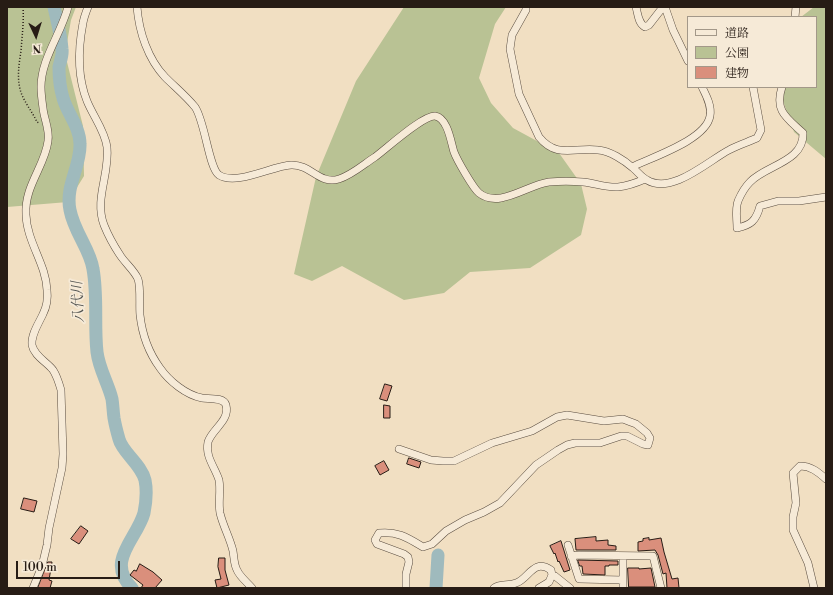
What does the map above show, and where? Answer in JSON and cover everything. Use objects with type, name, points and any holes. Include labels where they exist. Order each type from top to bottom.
[{"type":"street","points":[[33,588],[42,566],[47,545],[49,528],[62,468],[63,454],[61,390],[59,381],[53,369],[37,354],[32,346],[32,340],[36,328],[47,303],[47,290],[45,278],[28,234],[25,214],[27,197],[31,183],[49,140],[42,102],[41,86],[43,71],[68,7]]},
{"type":"street","points":[[88,7],[83,21],[79,54],[80,80],[87,101],[106,145],[107,156],[100,200],[104,226],[120,254],[138,280],[140,316],[150,351],[160,368],[166,376],[180,388],[193,396],[215,398],[226,403],[227,411],[222,423],[208,442],[208,451],[210,461],[218,479],[220,488],[220,514],[233,551],[236,568],[238,573],[252,588]]},
{"type":"street","points":[[137,7],[140,24],[150,56],[161,73],[188,98],[196,108],[202,122],[212,164],[216,173],[220,176],[229,178],[242,177],[291,165],[307,168],[318,176],[328,180],[339,179],[382,152],[423,120],[434,116],[438,117],[443,122],[449,132],[454,152],[477,192],[490,199],[502,198],[534,185],[548,182],[582,182],[616,188],[633,184],[645,179]]},
{"type":"street","points":[[526,7],[526,10],[512,35],[510,49],[516,87],[539,137],[550,148],[567,152],[604,151],[622,159],[645,179],[652,183],[659,184],[677,180],[696,171],[730,149],[757,138],[761,130],[753,88]]},
{"type":"street","points":[[636,7],[642,26],[645,27],[649,25],[664,7],[687,59]]},
{"type":"street","points":[[632,167],[682,144],[705,127],[711,116],[707,97],[702,88]]},
{"type":"street","points":[[782,88],[778,99],[783,114],[803,133],[802,145],[793,155],[750,182],[744,190],[736,207],[737,228],[748,225],[757,216],[760,206],[778,201],[799,201],[826,198]]},
{"type":"street","points":[[399,449],[431,460],[454,461],[492,443],[532,431],[558,417],[567,415],[604,421],[623,419],[636,424],[648,433],[650,438],[648,445],[627,436],[621,436],[600,442],[575,443],[567,445],[536,465],[500,503],[446,531],[432,544],[423,547],[403,535],[387,532],[379,533],[375,540],[377,544],[404,554],[408,557],[406,588]]},
{"type":"street","points":[[814,588],[808,563],[793,530],[793,517],[796,503],[793,473],[800,466],[804,466],[816,471],[826,480]]},
{"type":"street","points":[[568,545],[578,579],[623,584],[624,556]]},
{"type":"street","points":[[572,556],[653,556],[661,588]]},
{"type":"street","points":[[494,588],[501,585],[517,583],[534,568],[546,566],[551,570],[552,575],[549,582],[539,588]]},
{"type":"street","points":[[552,575],[570,588]]},
{"type":"path","points":[[23,7],[24,19],[19,69],[20,89],[22,97],[37,122],[47,124]]},
{"type":"green space","points":[[7,7],[76,7],[71,20],[65,54],[83,126],[84,176],[68,202],[7,207]]},
{"type":"green space","points":[[404,7],[506,7],[495,24],[479,78],[491,103],[513,128],[559,153],[581,184],[587,209],[581,235],[530,268],[470,272],[444,293],[404,300],[342,266],[312,281],[294,274],[316,177],[356,81]]},
{"type":"green space","points":[[814,7],[826,7],[826,159],[794,132],[778,88],[817,88],[817,16],[802,16]]},
{"type":"building","points":[[385,384],[392,386],[387,401],[380,399]]},
{"type":"building","points":[[384,405],[390,406],[390,418],[384,418]]},
{"type":"building","points":[[409,458],[421,462],[419,468],[407,464]]},
{"type":"building","points":[[384,461],[389,470],[380,475],[375,466]]},
{"type":"building","points":[[24,498],[37,501],[34,512],[21,509]]},
{"type":"building","points":[[81,526],[88,531],[79,544],[71,539]]},
{"type":"building","points":[[596,537],[596,541],[608,540],[608,545],[616,546],[616,550],[576,550],[575,539]]},
{"type":"building","points":[[649,538],[649,540],[661,538],[672,579],[678,578],[679,588],[667,588],[666,573],[663,574],[658,555],[655,550],[638,551],[638,542]]},
{"type":"building","points":[[561,541],[570,570],[564,572],[550,546]]},
{"type":"building","points":[[219,558],[225,558],[225,570],[229,585],[217,588],[215,580],[221,579],[218,567]]},
{"type":"building","points":[[578,560],[618,561],[618,565],[605,566],[605,575],[583,574],[582,566],[580,566]]},
{"type":"building","points":[[48,562],[52,562],[49,580],[52,581],[50,588],[38,588]]},
{"type":"building","points":[[140,564],[162,580],[155,588],[141,588],[143,585],[130,575],[134,570],[136,571]]},
{"type":"building","points":[[628,568],[651,568],[655,587],[629,587]]},
{"type":"waterway","name":"八代川","points":[[54,7],[60,33],[62,51],[59,67],[61,90],[65,104],[76,126],[80,144],[80,152],[71,184],[69,201],[70,210],[75,226],[89,254],[93,269],[98,358],[112,399],[114,420],[121,444],[140,469],[146,484],[144,513],[122,559],[124,578],[132,588]]},
{"type":"waterway","points":[[436,588],[438,555]]}]
